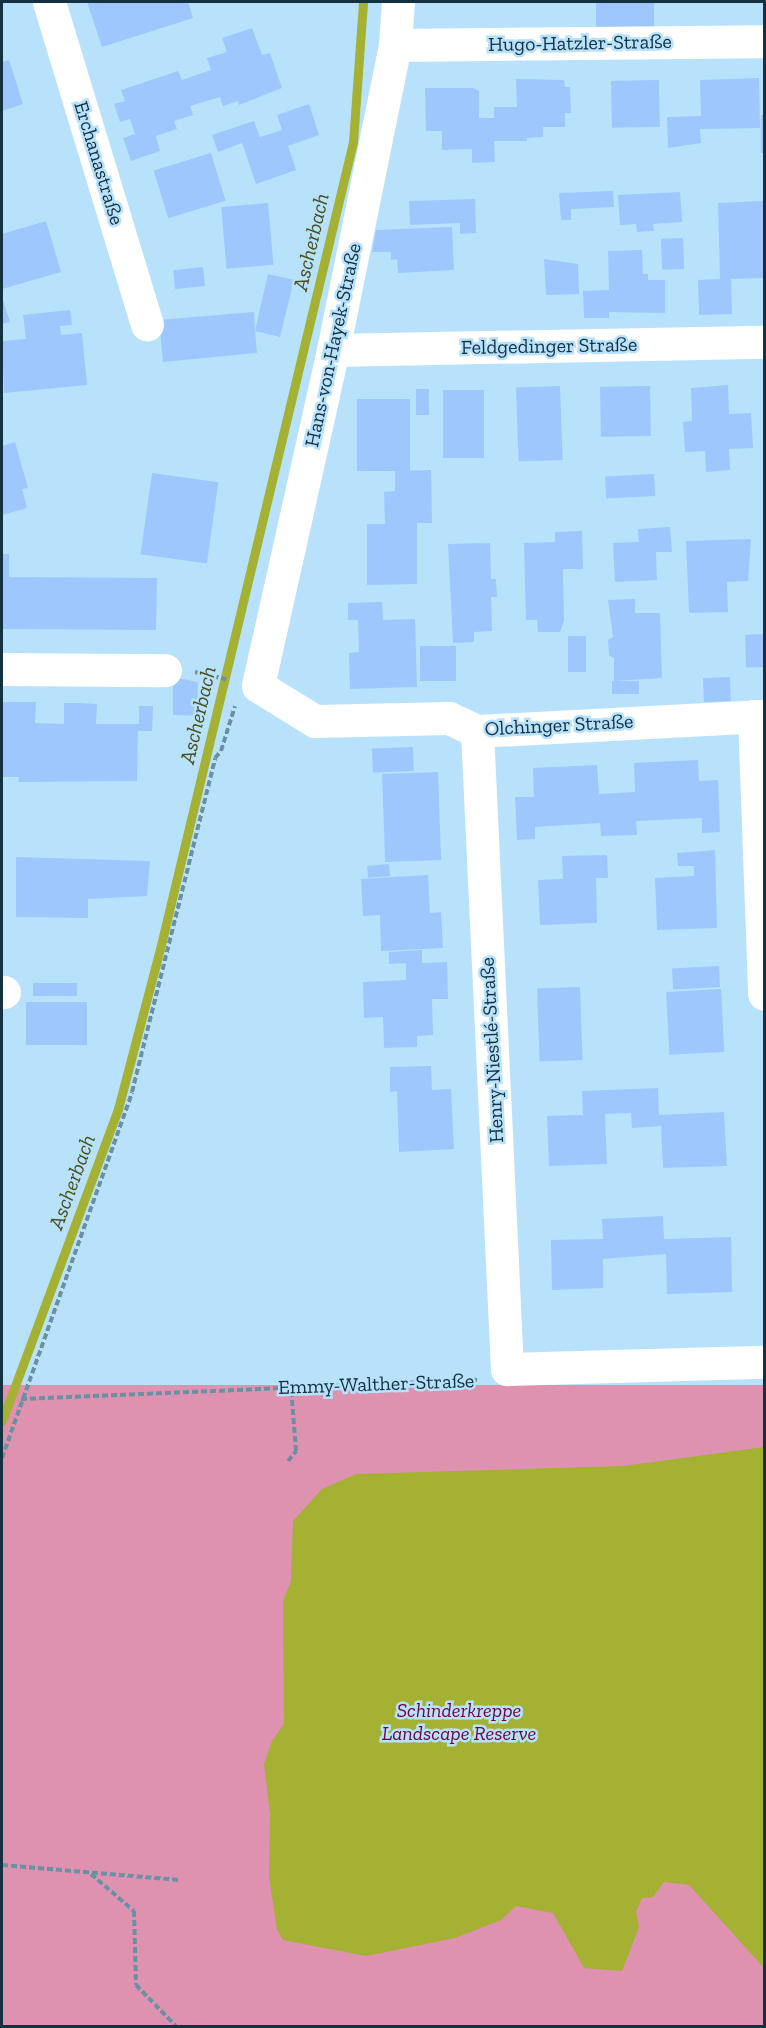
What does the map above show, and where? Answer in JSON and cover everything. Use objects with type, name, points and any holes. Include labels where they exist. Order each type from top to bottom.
[{"type":"street","name":"Erchanastraße","points":[[49,2],[147,324]]},
{"type":"street","name":"Hans-von-Hayek-Straße","points":[[243,687],[333,350],[395,45],[398,2]]},
{"type":"street","name":"Hugo-Hatzler-Straße","points":[[395,45],[765,41]]},
{"type":"street","name":"Feldgedinger Straße","points":[[333,350],[765,342]]},
{"type":"street","points":[[2,669],[165,670]]},
{"type":"street","name":"Olchinger Straße","points":[[243,687],[315,721],[449,718],[477,731],[760,716]]},
{"type":"street","points":[[760,716],[765,994]]},
{"type":"street","name":"Henry-Niestlé-Straße","points":[[477,731],[507,1370]]},
{"type":"street","points":[[507,1370],[765,1362]]},
{"type":"path","points":[[2,1458],[21,1399],[132,1092],[215,758],[221,751],[243,687],[203,673]]},
{"type":"path","name":"Emmy-Walther-Straße","points":[[21,1399],[495,1380],[507,1370]]},
{"type":"path","points":[[288,1461],[296,1451],[291,1388]]},
{"type":"path","points":[[2,1865],[179,1880]]},
{"type":"path","points":[[91,1874],[135,1911],[136,1985],[176,2026]]},
{"type":"green space","name":"Schinderkreppe Landscape Reserve","points":[[2,1385],[764,1385],[764,2026],[2,2026]]},
{"type":"shaded area","points":[[764,1447],[764,1968],[689,1885],[664,1882],[653,1897],[642,1898],[636,1912],[639,1927],[622,1971],[584,1968],[553,1913],[516,1906],[501,1920],[455,1938],[366,1956],[283,1940],[277,1930],[269,1877],[270,1815],[264,1764],[272,1741],[284,1724],[283,1601],[291,1581],[293,1521],[322,1489],[356,1474],[624,1466]]},
{"type":"building","points":[[87,2],[188,2],[193,18],[102,47]]},
{"type":"building","points":[[596,2],[654,2],[654,27],[596,27]]},
{"type":"building","points":[[252,28],[262,55],[270,53],[282,88],[239,105],[238,101],[223,106],[220,97],[190,106],[193,115],[174,121],[177,129],[156,136],[160,151],[131,161],[123,138],[135,134],[130,119],[120,122],[114,104],[125,101],[121,90],[178,71],[182,80],[211,70],[207,58],[227,52],[222,38]]},
{"type":"building","points":[[9,60],[23,104],[2,111],[2,62]]},
{"type":"building","points":[[759,78],[760,128],[700,129],[701,143],[668,148],[667,117],[701,116],[700,80]]},
{"type":"building","points":[[516,79],[564,80],[565,87],[570,87],[571,113],[565,113],[565,127],[543,127],[543,137],[527,138],[527,141],[494,141],[495,162],[472,163],[472,149],[442,150],[442,131],[426,131],[425,88],[473,88],[479,91],[479,118],[494,118],[494,107],[517,107]]},
{"type":"building","points":[[659,80],[660,127],[612,128],[611,81]]},
{"type":"building","points":[[309,104],[319,135],[288,146],[296,170],[256,184],[242,143],[218,152],[212,135],[254,121],[260,137],[282,130],[277,115]]},
{"type":"building","points":[[761,115],[764,115],[764,153],[761,153]]},
{"type":"building","points":[[211,153],[226,201],[168,218],[154,171]]},
{"type":"building","points":[[613,191],[614,207],[571,209],[571,220],[561,220],[559,193]]},
{"type":"building","points":[[680,192],[682,222],[653,224],[654,231],[637,232],[636,224],[620,225],[618,195]]},
{"type":"building","points":[[475,199],[476,233],[460,234],[460,223],[410,225],[409,201]]},
{"type":"building","points":[[764,201],[764,278],[731,279],[732,314],[699,315],[698,280],[720,279],[718,203]]},
{"type":"building","points":[[268,203],[273,265],[227,269],[221,207]]},
{"type":"building","points":[[46,221],[61,272],[2,289],[2,234]]},
{"type":"building","points":[[452,227],[454,270],[398,273],[397,259],[391,260],[391,252],[372,252],[376,230]]},
{"type":"building","points":[[683,238],[684,269],[662,270],[661,239]]},
{"type":"building","points":[[642,250],[643,274],[648,274],[648,280],[665,280],[665,313],[609,312],[609,318],[584,318],[583,291],[609,290],[608,251]]},
{"type":"building","points":[[544,259],[578,264],[579,294],[546,295]]},
{"type":"building","points":[[203,267],[205,286],[175,289],[173,270]]},
{"type":"building","points":[[268,274],[294,280],[280,337],[255,331]]},
{"type":"building","points":[[2,297],[10,322],[2,324]]},
{"type":"building","points":[[70,310],[72,325],[60,326],[61,335],[82,333],[87,385],[4,393],[2,341],[26,339],[23,315]]},
{"type":"building","points":[[254,312],[257,353],[163,362],[159,320]]},
{"type":"building","points":[[728,385],[729,414],[751,413],[753,448],[729,449],[730,470],[706,472],[705,451],[685,452],[683,422],[692,421],[691,388]]},
{"type":"building","points":[[560,386],[563,460],[519,461],[516,388]]},
{"type":"building","points":[[650,386],[651,436],[601,437],[600,387]]},
{"type":"building","points":[[416,389],[429,389],[429,415],[416,415]]},
{"type":"building","points":[[443,390],[484,390],[484,458],[443,458]]},
{"type":"building","points":[[357,399],[410,399],[410,471],[357,471]]},
{"type":"building","points":[[15,442],[28,488],[22,489],[27,508],[2,515],[2,446]]},
{"type":"building","points":[[431,470],[432,523],[417,523],[417,584],[367,585],[367,524],[385,524],[384,492],[395,491],[395,471]]},
{"type":"building","points":[[152,473],[218,482],[207,564],[141,554]]},
{"type":"building","points":[[654,474],[655,496],[606,499],[605,477]]},
{"type":"building","points":[[670,527],[672,552],[656,552],[657,580],[615,582],[613,543],[639,542],[638,529]]},
{"type":"building","points":[[582,531],[583,569],[563,569],[564,620],[560,632],[538,632],[537,620],[526,620],[524,543],[555,542],[555,532]]},
{"type":"building","points":[[751,539],[748,581],[727,582],[728,612],[689,613],[686,541]]},
{"type":"building","points":[[490,543],[491,579],[496,579],[497,597],[491,597],[492,631],[474,632],[474,642],[453,643],[448,544]]},
{"type":"building","points":[[2,554],[9,554],[9,577],[157,578],[156,630],[2,629]]},
{"type":"building","points":[[635,599],[635,613],[660,613],[662,678],[614,681],[614,658],[609,655],[608,640],[613,637],[608,600]]},
{"type":"building","points":[[382,602],[383,620],[415,619],[417,687],[350,689],[349,653],[359,652],[358,620],[348,620],[348,603]]},
{"type":"building","points":[[763,634],[764,667],[746,668],[745,635]]},
{"type":"building","points":[[568,636],[586,636],[586,672],[568,672]]},
{"type":"building","points":[[420,646],[456,646],[456,681],[420,681]]},
{"type":"building","points":[[173,677],[198,682],[197,716],[173,715]]},
{"type":"building","points":[[730,677],[731,701],[704,702],[703,678]]},
{"type":"building","points":[[612,681],[639,681],[639,694],[612,694]]},
{"type":"building","points":[[3,702],[36,702],[35,723],[64,724],[64,703],[97,704],[96,724],[139,724],[139,706],[153,706],[152,731],[138,731],[137,781],[18,782],[19,777],[2,777]]},
{"type":"building","points":[[413,747],[414,771],[373,772],[372,748]]},
{"type":"building","points":[[698,760],[699,781],[718,780],[720,832],[702,833],[702,818],[636,821],[637,835],[601,836],[600,823],[535,827],[535,839],[517,840],[515,797],[534,797],[533,768],[597,765],[599,794],[635,792],[634,763]]},
{"type":"building","points":[[438,772],[441,860],[385,862],[382,774]]},
{"type":"building","points":[[715,850],[717,928],[657,930],[655,878],[694,876],[694,866],[678,866],[677,853]]},
{"type":"building","points":[[607,855],[608,878],[596,878],[597,923],[540,925],[538,880],[563,879],[562,856]]},
{"type":"building","points":[[16,857],[150,861],[147,896],[88,899],[88,918],[16,917]]},
{"type":"building","points":[[389,864],[390,876],[368,878],[367,866]]},
{"type":"building","points":[[428,875],[430,913],[441,912],[443,948],[381,951],[380,915],[363,916],[361,879]]},
{"type":"building","points":[[422,950],[422,963],[447,962],[448,999],[432,999],[433,1035],[417,1036],[417,1047],[384,1048],[383,1017],[364,1018],[363,982],[406,980],[406,963],[389,964],[389,952]]},
{"type":"building","points":[[719,966],[720,987],[673,989],[672,968]]},
{"type":"building","points":[[33,983],[77,983],[77,996],[33,996]]},
{"type":"building","points":[[580,987],[583,1060],[540,1061],[537,989]]},
{"type":"building","points":[[721,989],[724,1052],[669,1055],[666,992]]},
{"type":"building","points":[[26,1002],[87,1002],[87,1045],[26,1045]]},
{"type":"building","points":[[431,1066],[432,1090],[451,1089],[454,1149],[399,1152],[397,1091],[390,1092],[390,1067]]},
{"type":"building","points":[[658,1088],[659,1115],[724,1112],[727,1166],[663,1168],[661,1126],[632,1128],[631,1113],[605,1114],[607,1164],[549,1166],[547,1116],[583,1115],[582,1091]]},
{"type":"building","points":[[663,1216],[664,1239],[731,1237],[732,1292],[667,1294],[666,1254],[603,1259],[603,1288],[552,1290],[551,1240],[603,1239],[602,1219]]},
{"type":"waterway","name":"Ascherbach","points":[[2,1421],[118,1109],[160,949],[353,142],[363,2]]}]
